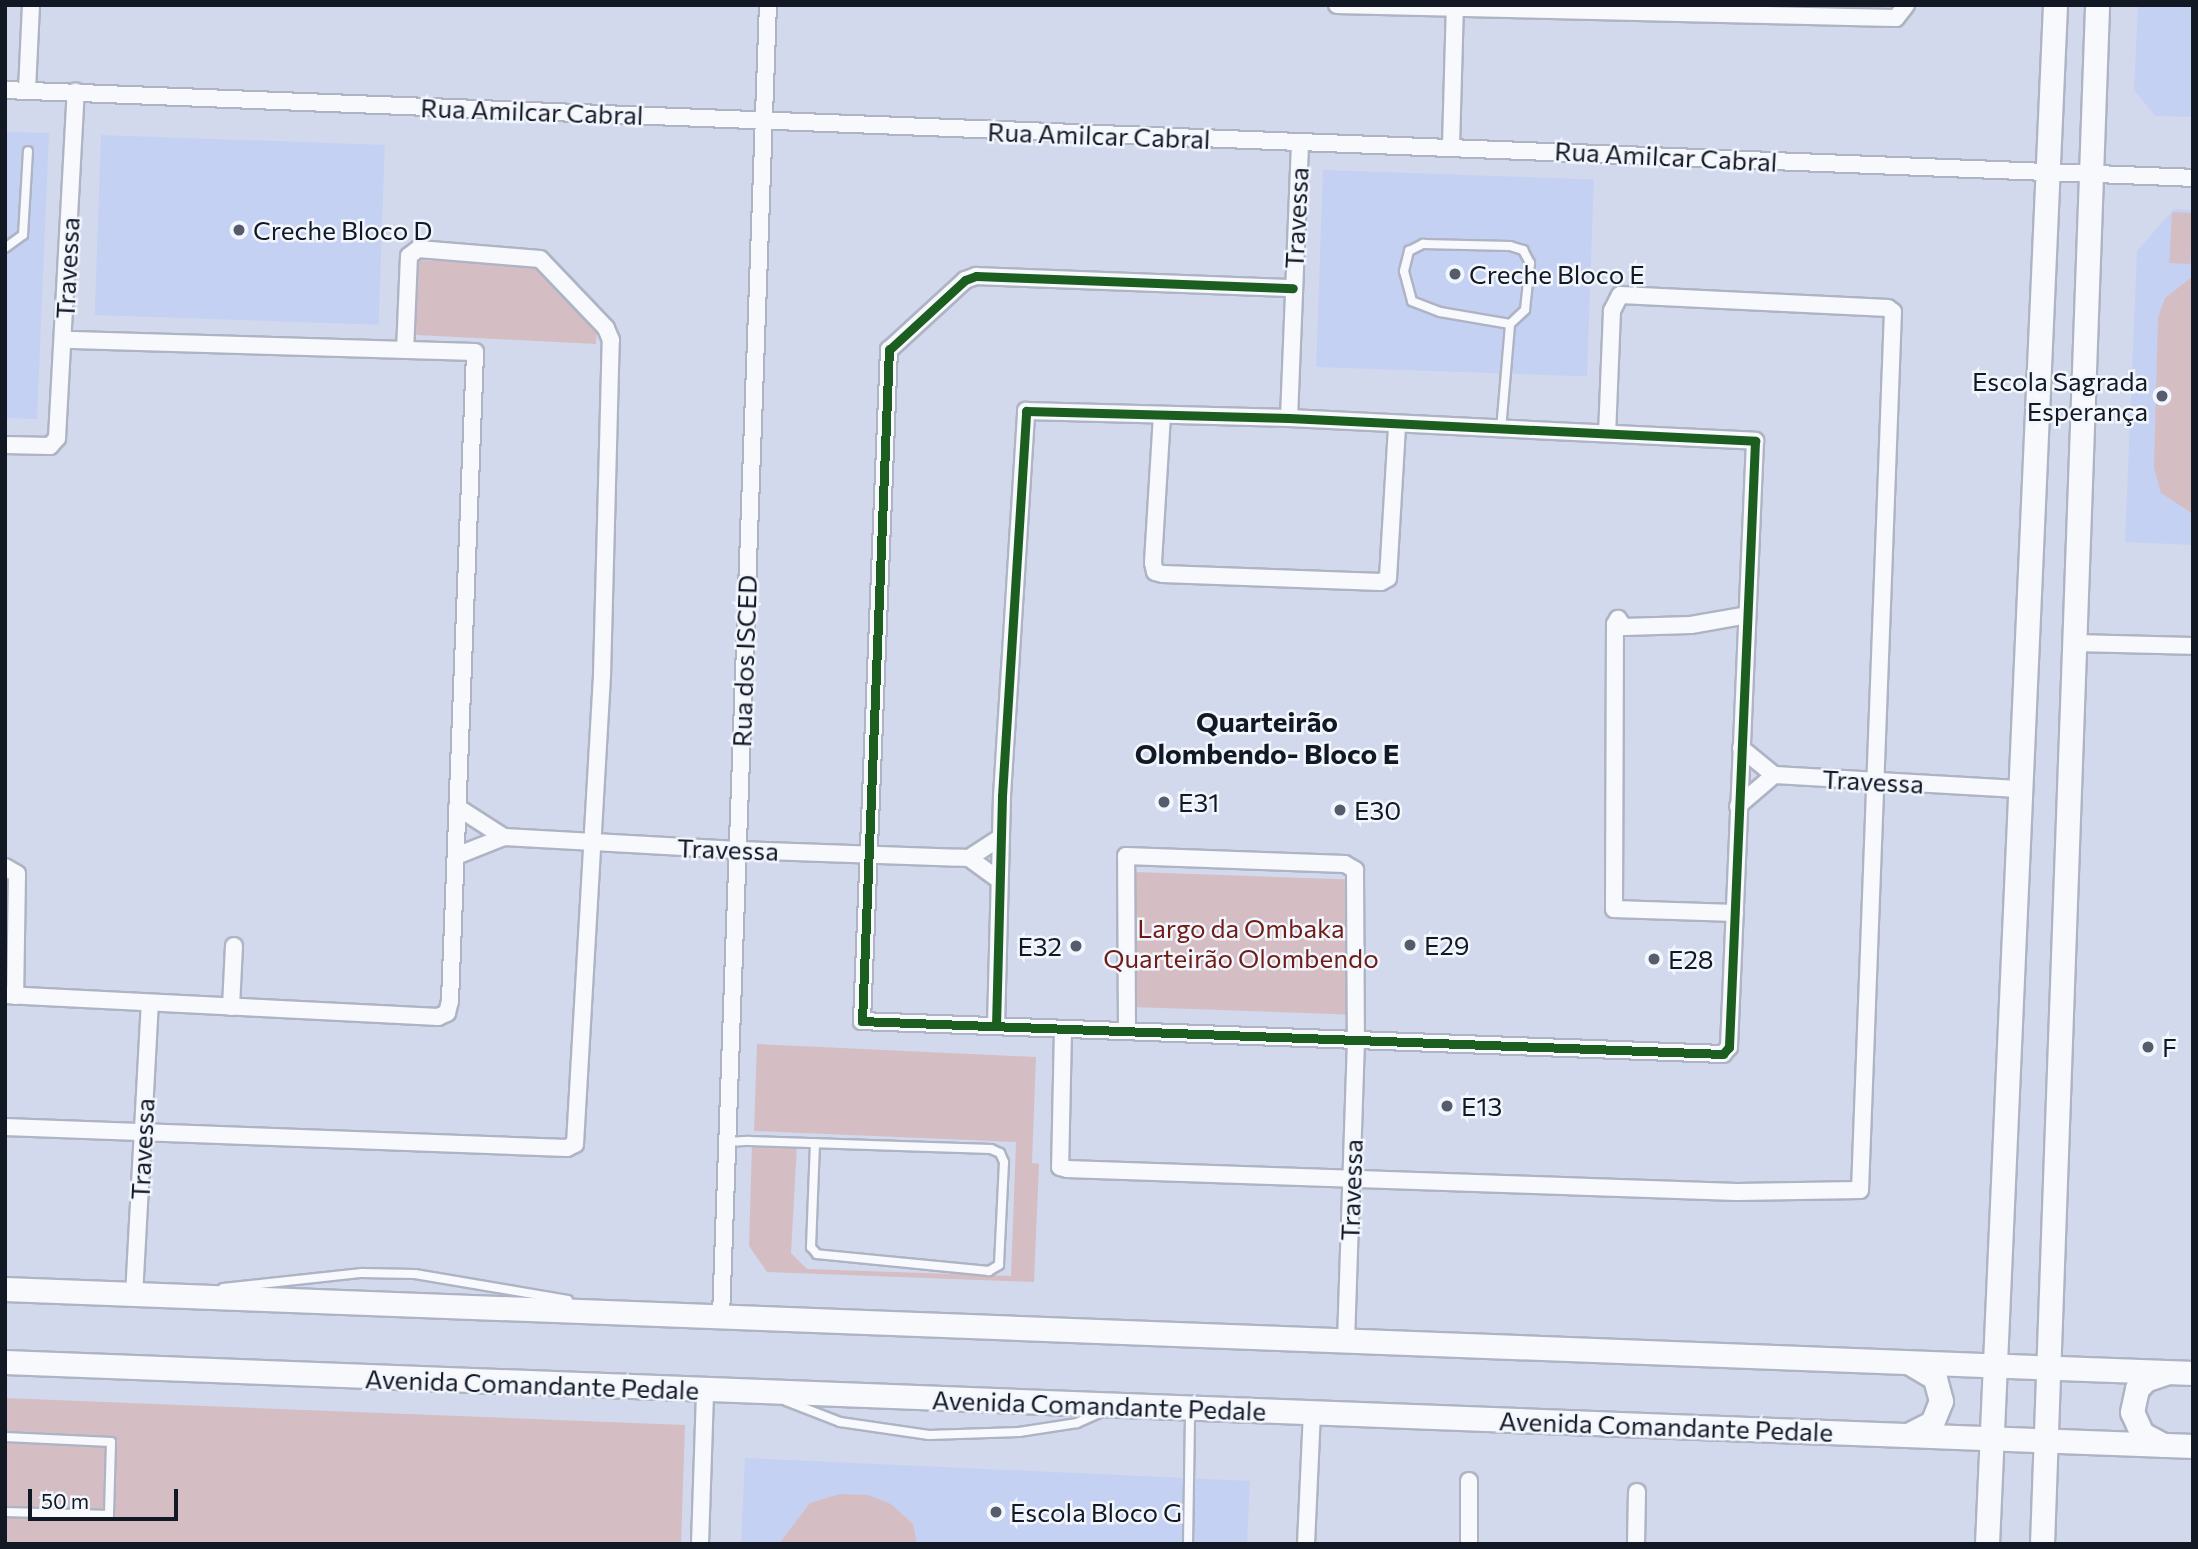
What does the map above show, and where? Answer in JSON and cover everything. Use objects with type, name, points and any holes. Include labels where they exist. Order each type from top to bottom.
[{"type":"street","points":[[27,90],[31,5]]},
{"type":"street","name":"Rua dos ISCED","points":[[721,1317],[768,5]]},
{"type":"street","points":[[1337,5],[1896,18],[1902,16],[1906,5]]},
{"type":"street","points":[[1987,1544],[2055,5]]},
{"type":"street","points":[[2042,1544],[2097,5]]},
{"type":"street","points":[[1451,146],[1455,7]]},
{"type":"street","name":"Rua Amilcar Cabral","points":[[5,90],[1300,143],[1451,146],[2193,178]]},
{"type":"street","name":"Travessa","points":[[5,445],[56,444],[76,92]]},
{"type":"street","name":"Travessa","points":[[1289,418],[1300,143]]},
{"type":"street","points":[[5,1126],[566,1148],[575,1144],[602,676],[609,331],[540,259],[418,249],[409,256],[405,350]]},
{"type":"street","points":[[996,1026],[1001,836],[1026,411],[1289,418],[1396,426],[1755,440],[1729,1047],[1723,1054],[862,1021],[889,350],[900,335],[965,280],[976,276],[1293,288]]},
{"type":"street","points":[[1063,1029],[1060,1167],[1737,1192],[1860,1190],[1893,312],[1888,308],[1748,300],[1615,298],[1607,433]]},
{"type":"street","points":[[5,867],[13,867],[18,874],[10,996],[438,1017],[447,1013],[456,856],[475,352],[64,340]]},
{"type":"street","points":[[1162,415],[1153,563],[1155,572],[1163,574],[1381,582],[1388,578],[1396,426]]},
{"type":"street","points":[[1735,913],[1614,909],[1615,624],[1618,619],[1624,627],[1690,625],[1747,615]]},
{"type":"street","points":[[2073,643],[2193,646]]},
{"type":"street","points":[[1738,806],[1774,775],[1741,748]]},
{"type":"street","name":"Travessa","points":[[1774,775],[2019,789]]},
{"type":"street","points":[[457,807],[504,838]]},
{"type":"street","points":[[999,880],[969,858],[1001,836]]},
{"type":"street","points":[[456,856],[504,838]]},
{"type":"street","name":"Travessa","points":[[504,838],[969,858]]},
{"type":"street","name":"Travessa","points":[[1127,1031],[1126,856],[1345,864],[1355,870],[1356,1040],[1346,1339]]},
{"type":"street","points":[[231,1007],[234,946]]},
{"type":"street","name":"Travessa","points":[[134,1296],[150,1003]]},
{"type":"street","points":[[5,1289],[2193,1373]]},
{"type":"street","name":"Avenida Comandante Pedale","points":[[5,1362],[705,1392],[2193,1446]]},
{"type":"street","points":[[1899,1435],[1911,1435],[1932,1423],[1941,1401],[1940,1389],[1927,1369],[1904,1362]]},
{"type":"street","points":[[2163,1445],[2142,1434],[2132,1412],[2133,1400],[2145,1380],[2168,1372]]},
{"type":"street","points":[[700,1544],[705,1392]]},
{"type":"street","points":[[1306,1544],[1311,1413]]},
{"type":"street","points":[[1469,1481],[1469,1544]]},
{"type":"street","points":[[1636,1544],[1637,1492]]},
{"type":"lane","points":[[5,248],[23,235],[27,151]]},
{"type":"lane","points":[[1502,430],[1510,324],[1525,310],[1530,262],[1523,250],[1510,246],[1423,244],[1409,251],[1404,271],[1412,301],[1440,312],[1510,324]]},
{"type":"lane","points":[[727,1142],[816,1143],[991,1149],[1000,1153],[1004,1162],[999,1265],[989,1271],[817,1254],[811,1247],[816,1143]]},
{"type":"lane","points":[[181,1297],[309,1277],[415,1274],[618,1313]]},
{"type":"lane","points":[[767,1393],[840,1422],[929,1436],[1019,1432],[1077,1423],[1112,1407]]},
{"type":"lane","points":[[1188,1544],[1191,1408]]},
{"type":"lane","points":[[5,1437],[111,1443],[109,1516],[5,1512]]},
{"type":"shaded area","points":[[2138,5],[2193,5],[2193,117],[2155,116],[2134,90]]},
{"type":"shaded area","points":[[5,132],[49,133],[37,419],[5,418]]},
{"type":"shaded area","name":"Creche Bloco D","points":[[101,135],[385,145],[379,325],[95,315]]},
{"type":"shaded area","name":"Creche Bloco E","points":[[1323,170],[1594,179],[1587,376],[1316,367]]},
{"type":"shaded area","name":"Escola Sagrada Esperança","points":[[2174,209],[2193,210],[2193,545],[2125,542],[2137,251]]},
{"type":"shaded area","name":"Escola Bloco G","points":[[745,1458],[1250,1481],[1247,1544],[741,1544]]},
{"type":"green space","points":[[2172,212],[2193,213],[2190,264],[2169,263]]},
{"type":"green space","points":[[416,260],[535,264],[597,328],[596,344],[417,335],[411,330]]},
{"type":"green space","points":[[2193,276],[2193,514],[2161,493],[2154,468],[2158,318],[2165,298]]},
{"type":"green space","name":"Largo da Ombaka Quarteirão Olombendo","points":[[1136,872],[1351,880],[1346,1014],[1131,1007]]},
{"type":"green space","points":[[757,1044],[1036,1057],[1032,1163],[1039,1164],[1034,1282],[767,1272],[749,1246],[752,1143],[797,1145],[791,1253],[807,1269],[1011,1276],[1016,1142],[754,1131]]},
{"type":"green space","points":[[5,1398],[685,1425],[681,1544],[5,1544]]},
{"type":"green space","points":[[840,1494],[868,1495],[891,1504],[913,1524],[917,1544],[779,1544],[810,1503]]},
{"type":"cycle path","points":[[996,1026],[1002,796],[1026,411],[1289,418],[1755,441],[1729,1047],[1723,1054],[862,1021],[889,350],[965,280],[976,276],[1293,288]]},
{"type":"place","name":"Creche Bloco D","points":[[239,230]]},
{"type":"place","name":"Creche Bloco E","points":[[1455,274]]},
{"type":"place","name":"Escola Sagrada Esperança","points":[[2162,396]]},
{"type":"place","name":"E31","points":[[1164,802]]},
{"type":"place","name":"E30","points":[[1340,810]]},
{"type":"place","name":"E29","points":[[1410,945]]},
{"type":"place","name":"E32","points":[[1076,946]]},
{"type":"place","name":"E28","points":[[1654,959]]},
{"type":"place","name":"F","points":[[2148,1047]]},
{"type":"place","name":"E13","points":[[1447,1106]]},
{"type":"place","name":"Escola Bloco G","points":[[996,1512]]},
{"type":"district","name":"Quarteirão Olombendo- Bloco E","points":[[1267,737]]}]
